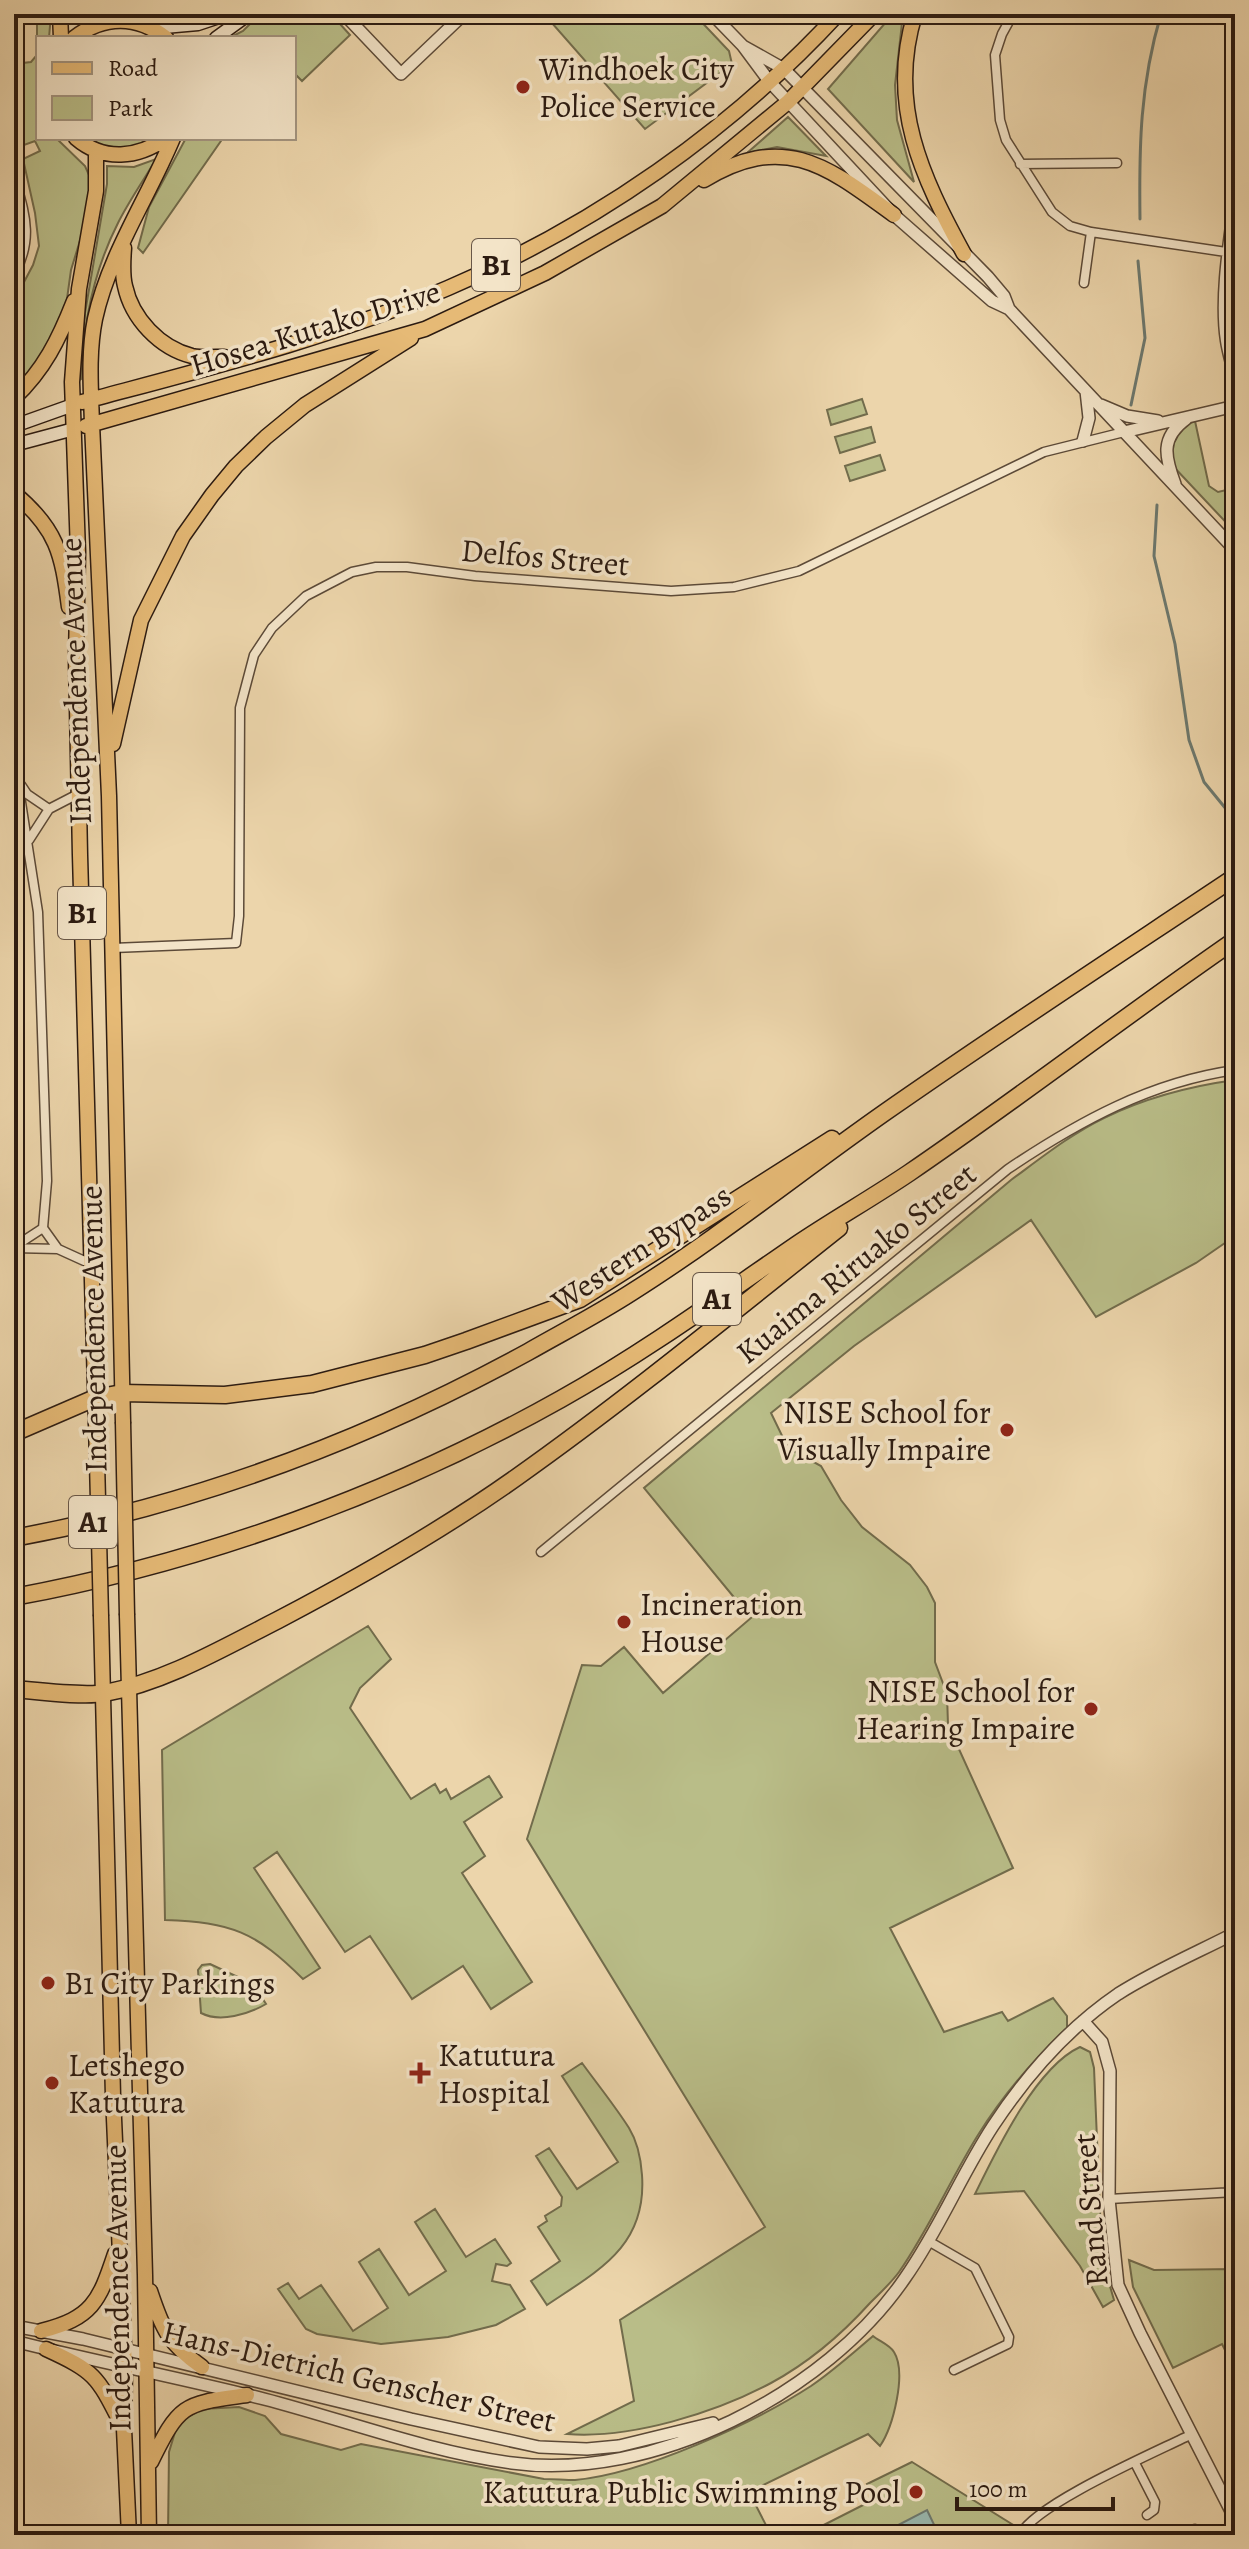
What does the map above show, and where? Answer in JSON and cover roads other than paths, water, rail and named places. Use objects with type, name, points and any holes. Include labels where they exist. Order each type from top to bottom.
[{"type":"highway","name":"Western Bypass","points":[[14,1538],[171,1503],[221,1487],[319,1452],[472,1384],[629,1294],[744,1216],[882,1114],[1235,877]]},
{"type":"highway","name":"A1","points":[[14,1597],[150,1566],[315,1513],[407,1476],[558,1401],[626,1361],[909,1173],[1235,940]]},
{"type":"highway","points":[[14,1433],[95,1398],[122,1393],[225,1395],[312,1384],[425,1355],[480,1336],[580,1299],[849,1128],[882,1114]]},
{"type":"highway","points":[[14,1689],[101,1694],[130,1687],[152,1680],[273,1623],[343,1586],[450,1522],[517,1477],[909,1173]]},
{"type":"main road","points":[[60,14],[61,36]]},
{"type":"main road","points":[[153,28],[198,24],[228,14]]},
{"type":"main road","points":[[219,36],[249,14]]},
{"type":"main road","name":"Hosea Kutako Drive","points":[[14,426],[73,405],[239,358],[402,306],[448,288],[538,244],[648,179],[710,133],[783,69],[838,14]]},
{"type":"main road","name":"Hosea Kutako Drive","points":[[14,445],[425,329],[545,273],[662,206],[788,102],[874,14]]},
{"type":"main road","points":[[915,14],[905,89],[912,140],[929,189],[964,254]]},
{"type":"main road","points":[[77,36],[111,17],[135,21],[163,36]]},
{"type":"main road","points":[[79,140],[96,151],[115,155],[135,154],[153,148],[163,140]]},
{"type":"main road","name":"Independence Avenue","points":[[151,2531],[109,796],[91,400],[95,321],[124,240],[172,140]]},
{"type":"main road","name":"Independence Avenue","points":[[96,151],[94,212],[79,289],[73,405],[78,552],[76,659],[101,1694],[129,2535]]},
{"type":"main road","points":[[662,206],[713,175],[736,166],[758,160],[794,157],[830,169],[894,215]]},
{"type":"main road","points":[[124,240],[125,289],[138,317],[149,331],[172,347],[193,356],[239,358]]},
{"type":"main road","points":[[14,398],[36,376],[57,345],[79,289]]},
{"type":"main road","name":"B1","points":[[109,796],[115,728],[141,620],[183,536],[236,466],[266,437],[305,405],[425,329]]},
{"type":"main road","points":[[14,493],[48,526],[58,547],[66,579],[76,659]]},
{"type":"main road","points":[[41,2331],[67,2325],[96,2301],[118,2244]]},
{"type":"main road","points":[[145,2275],[168,2336],[180,2352],[202,2367]]},
{"type":"main road","points":[[46,2349],[85,2367],[96,2378],[124,2429]]},
{"type":"main road","points":[[150,2464],[170,2422],[184,2411],[198,2402],[247,2395]]},
{"type":"street","points":[[344,14],[401,74],[464,14]]},
{"type":"street","points":[[712,14],[743,46],[788,102],[894,215],[992,301],[1009,309],[1235,550]]},
{"type":"street","points":[[1013,14],[997,45],[995,68],[1000,120],[1006,140],[1052,212],[1070,226],[1091,232],[1231,251]]},
{"type":"street","points":[[743,46],[783,69],[996,285],[1009,309]]},
{"type":"street","points":[[1020,164],[1117,163]]},
{"type":"street","points":[[14,175],[27,229],[27,245],[14,276]]},
{"type":"street","points":[[1235,189],[1224,332],[1235,384]]},
{"type":"street","points":[[1084,283],[1091,232]]},
{"type":"street","points":[[1083,441],[1089,418],[1086,391]]},
{"type":"street","points":[[1097,404],[1127,416],[1161,422]]},
{"type":"street","points":[[1124,432],[1235,406]]},
{"type":"street","points":[[1176,489],[1167,461],[1166,445],[1173,430],[1190,416]]},
{"type":"street","name":"Delfos Street","points":[[113,948],[236,943],[239,916],[239,723],[245,683],[254,655],[272,628],[306,596],[328,582],[376,567],[407,567],[475,576],[671,591],[734,587],[799,571],[1029,458],[1124,432]]},
{"type":"street","points":[[14,757],[38,912],[47,1181],[43,1228],[58,1249]]},
{"type":"street","points":[[18,781],[27,794],[49,809]]},
{"type":"street","points":[[28,841],[49,809],[79,794]]},
{"type":"street","name":"Kuaima Riruako Street","points":[[541,1552],[1008,1169],[1101,1111],[1200,1076],[1235,1070]]},
{"type":"street","points":[[14,1248],[43,1228]]},
{"type":"street","points":[[14,1248],[58,1249],[91,1264]]},
{"type":"street","name":"Hans-Dietrich Genscher Street","points":[[14,2341],[247,2395],[446,2449],[511,2463],[603,2461],[699,2435],[796,2385],[852,2339],[886,2304],[930,2242],[996,2121],[1039,2065],[1083,2021],[1124,1991],[1235,1933]]},
{"type":"street","name":"Rand Street","points":[[1083,2021],[1102,2042],[1110,2071],[1109,2199],[1116,2277],[1122,2295],[1235,2519]]},
{"type":"street","points":[[1109,2199],[1232,2192],[1235,2119]]},
{"type":"street","points":[[930,2242],[975,2268],[1009,2337],[1008,2344],[954,2370]]},
{"type":"street","name":"Hans-Dietrich Genscher Street","points":[[14,2326],[123,2348],[539,2447],[587,2449],[619,2446],[741,2416]]},
{"type":"street","points":[[1020,2535],[1025,2526],[1049,2507],[1192,2434]]},
{"type":"street","points":[[1135,2463],[1155,2502],[1154,2510],[1147,2515]]},
{"type":"street","points":[[1177,2535],[1195,2529],[1201,2535]]},
{"type":"water","points":[[927,2510],[939,2535],[879,2535]]},
{"type":"waterway","points":[[1140,219],[1142,116],[1161,14]]},
{"type":"waterway","points":[[1131,405],[1145,338],[1138,261]]},
{"type":"waterway","points":[[1157,505],[1154,556],[1175,644],[1189,740],[1204,782],[1235,820]]},
{"type":"place","name":"Windhoek City Police Service","points":[[523,87]]},
{"type":"place","name":"NISE School for Visually Impaire","points":[[1007,1430]]},
{"type":"place","name":"Incineration House","points":[[624,1622]]},
{"type":"place","name":"NISE School for Hearing Impaire","points":[[1091,1709]]},
{"type":"place","name":"B1 City Parkings","points":[[48,1983]]},
{"type":"place","name":"Katutura Hospital","points":[[420,2073]]},
{"type":"place","name":"Letshego Katutura","points":[[52,2083]]},
{"type":"place","name":"Katutura Public Swimming Pool","points":[[916,2492]]}]
